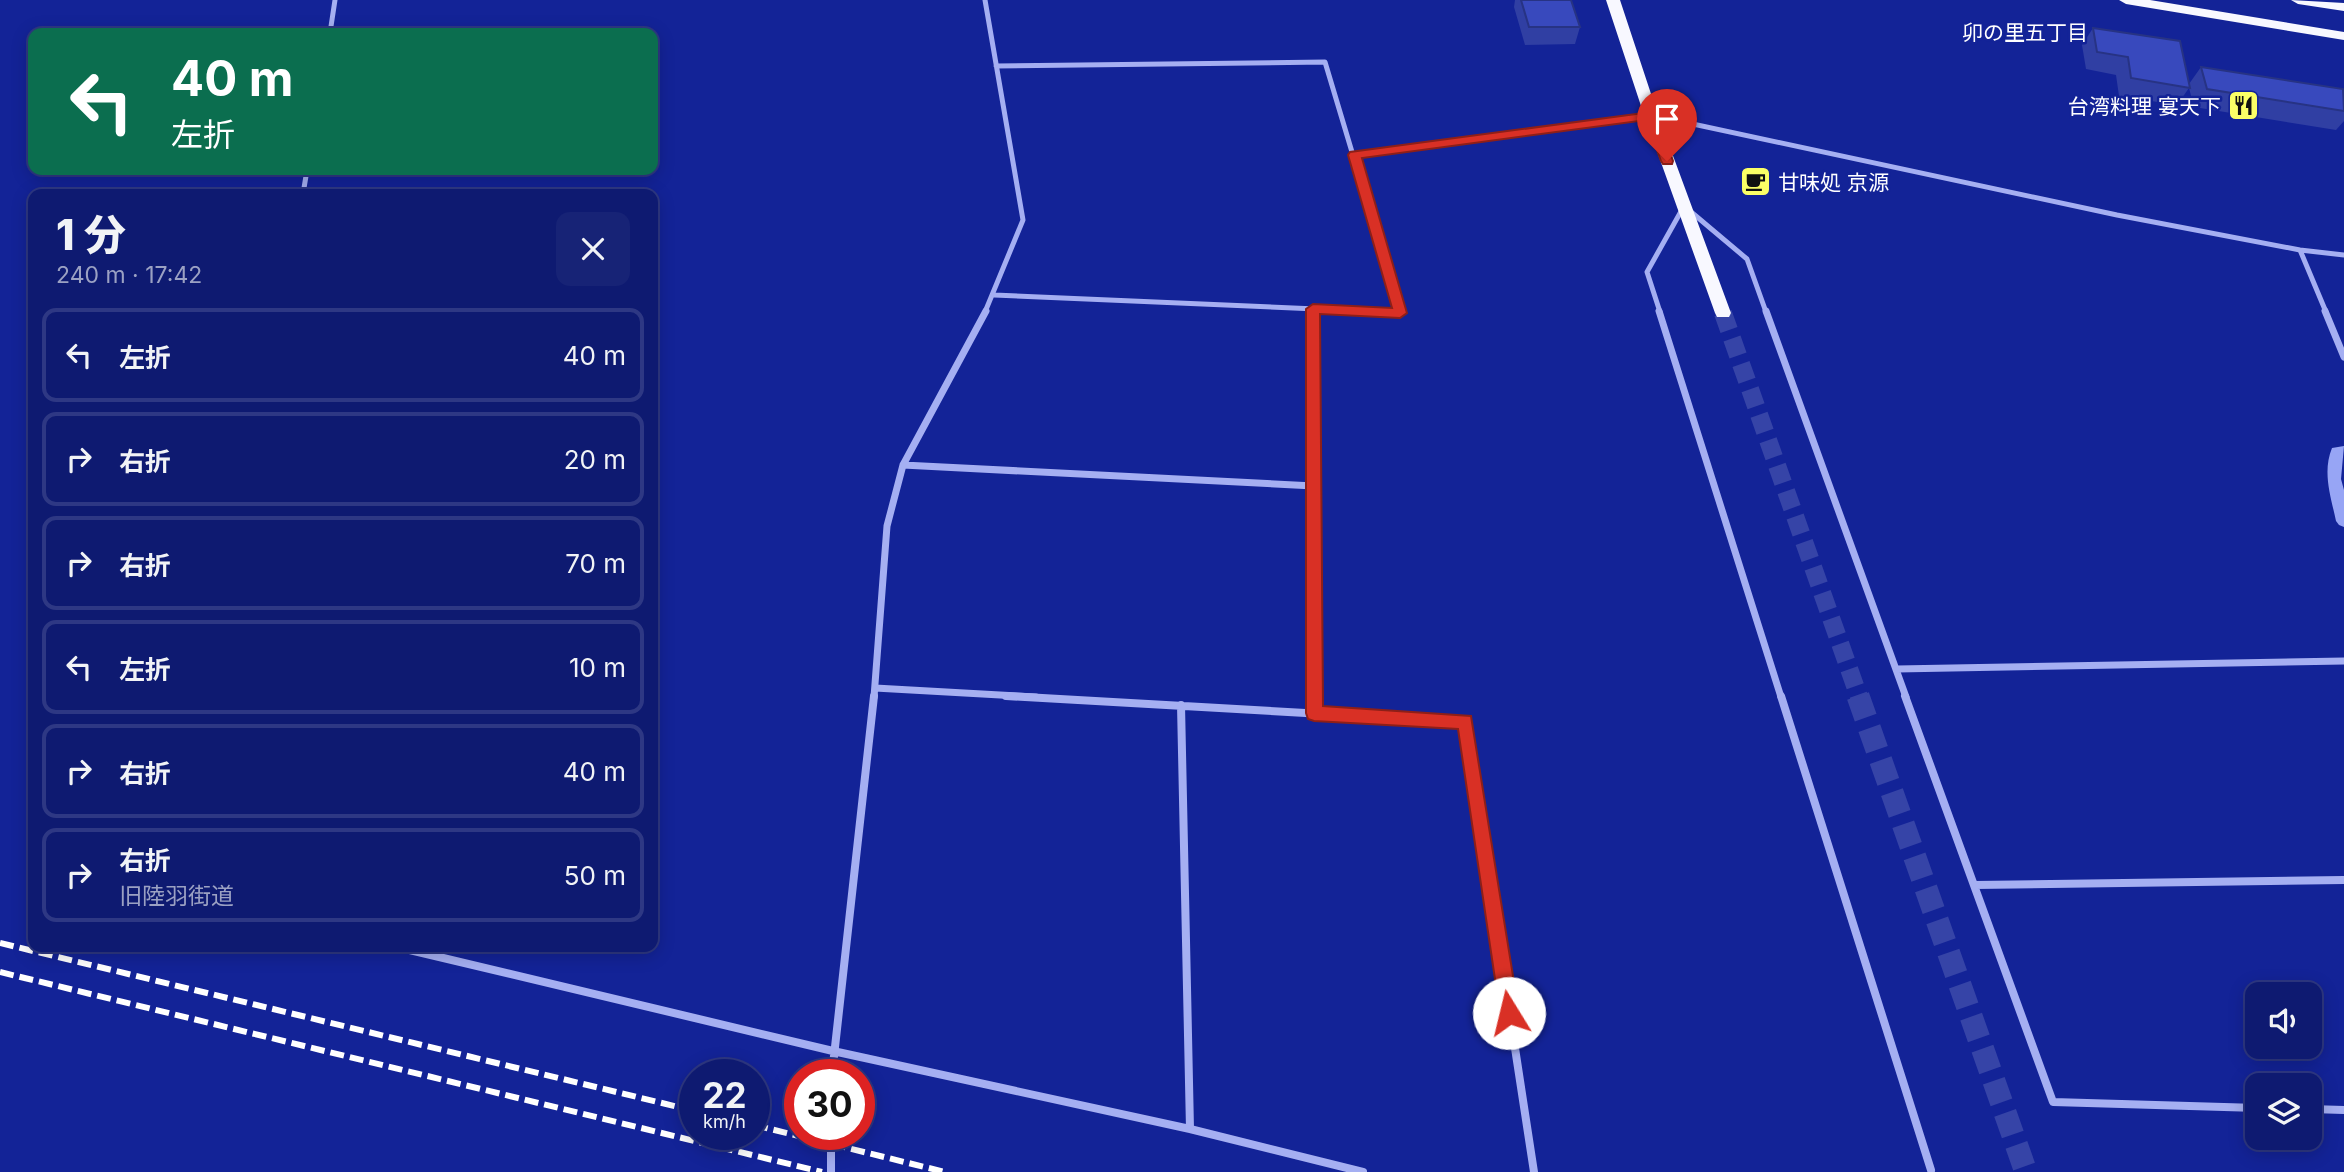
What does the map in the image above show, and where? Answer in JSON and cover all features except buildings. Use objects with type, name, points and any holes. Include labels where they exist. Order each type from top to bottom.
[{"type":"highway","points":[[1613,0],[1651,116],[1723,313]]},
{"type":"highway","points":[[2126,0],[2344,36]]},
{"type":"highway","points":[[2298,0],[2344,7]]},
{"type":"street","points":[[331,28],[335,0]]},
{"type":"street","points":[[833,1059],[875,688],[887,526],[903,465],[994,295],[1023,220],[985,0]]},
{"type":"street","points":[[994,295],[1400,313],[1325,62],[996,66]]},
{"type":"street","points":[[1354,155],[1651,116],[2117,215],[2300,250],[2344,255]]},
{"type":"street","points":[[1931,1170],[1647,272],[1684,206],[1747,259],[2053,1102],[2245,1108]]},
{"type":"street","points":[[2300,250],[2344,357]]},
{"type":"street","points":[[1313,309],[1314,713]]},
{"type":"street","points":[[903,465],[1314,486]]},
{"type":"street","points":[[1897,670],[2344,661]]},
{"type":"street","points":[[875,688],[1465,722],[1534,1172]]},
{"type":"street","points":[[1181,705],[1190,1129]]},
{"type":"street","points":[[1975,885],[2344,880]]},
{"type":"street","points":[[418,952],[833,1051],[1190,1129],[1363,1172]]},
{"type":"street","points":[[2322,1110],[2344,1110]]},
{"type":"street","points":[[831,1150],[831,1172]]},
{"type":"waterway","points":[[2344,452],[2337,452],[2334,479],[2344,521]]},
{"type":"tunnel","points":[[1723,313],[1859,697]]},
{"type":"tunnel","points":[[1858,696],[2026,1172]]},
{"type":"railway","points":[[0,943],[28,950]]},
{"type":"railway","points":[[37,952],[679,1107]]},
{"type":"railway","points":[[0,972],[822,1172]]},
{"type":"railway","points":[[770,1129],[945,1172]]},
{"type":"place","name":"台湾料理 宴天下","points":[[2244,106]]},
{"type":"place","name":"甘味処 京源","points":[[1755,182]]},
{"type":"district","name":"卯の里五丁目","points":[[2025,32]]},
{"type":"route","points":[[1509,1013],[1465,722],[1314,713],[1313,309],[1400,313],[1354,155],[1651,116],[1667,161]]}]
